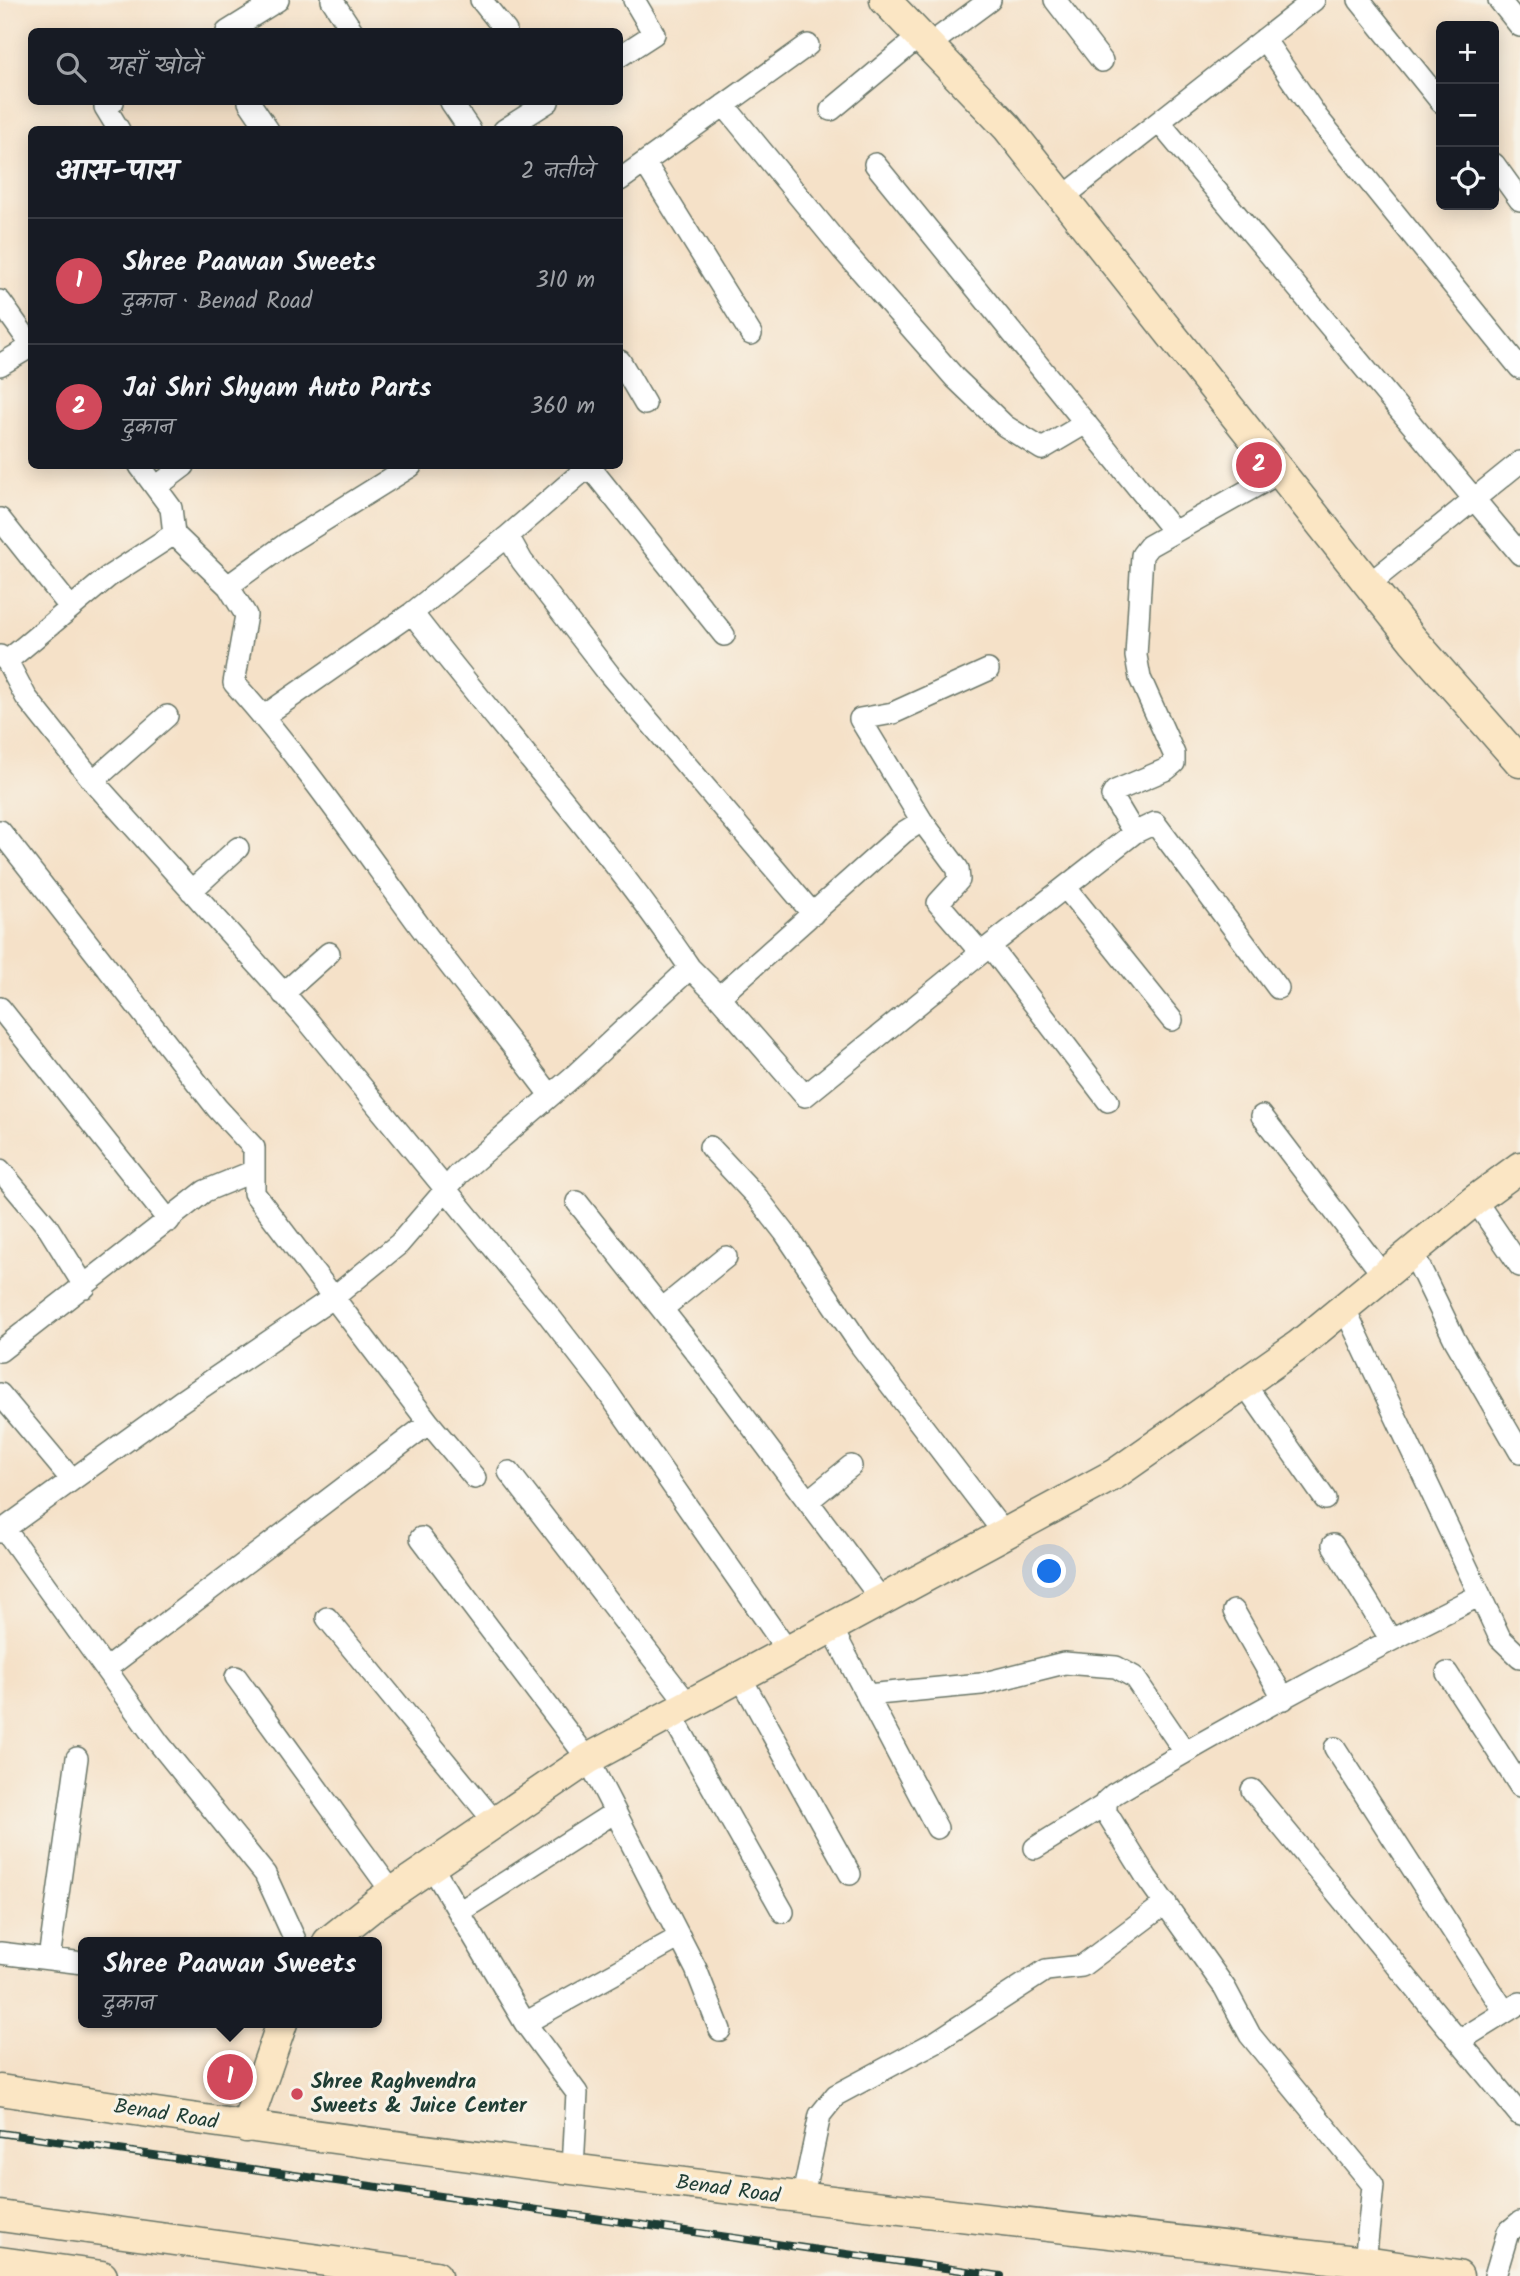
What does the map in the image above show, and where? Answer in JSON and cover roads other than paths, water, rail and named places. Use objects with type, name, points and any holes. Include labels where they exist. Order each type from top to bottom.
[{"type":"street","points":[[233,28],[278,0]]},
{"type":"street","points":[[332,0],[351,28]]},
{"type":"street","points":[[481,0],[504,28]]},
{"type":"street","points":[[623,54],[654,34],[634,0]]},
{"type":"street","points":[[885,0],[1007,127],[1413,640],[1520,762]]},
{"type":"street","points":[[831,110],[924,41],[990,0]]},
{"type":"street","points":[[1055,0],[1101,61]]},
{"type":"street","points":[[1062,198],[1314,0]]},
{"type":"street","points":[[1359,0],[1436,96]]},
{"type":"street","points":[[1499,0],[1520,26]]},
{"type":"street","points":[[1264,39],[1325,127],[1520,368]]},
{"type":"street","points":[[623,178],[808,45]]},
{"type":"street","points":[[108,105],[105,107],[117,126]]},
{"type":"street","points":[[251,105],[265,126]]},
{"type":"street","points":[[452,105],[467,126]]},
{"type":"street","points":[[509,126],[543,105]]},
{"type":"street","points":[[724,105],[842,249],[955,378],[1005,426],[1042,449],[1086,423]]},
{"type":"street","points":[[1159,122],[1520,554]]},
{"type":"street","points":[[645,163],[751,334]]},
{"type":"street","points":[[875,164],[1174,532]]},
{"type":"street","points":[[1499,171],[1520,200]]},
{"type":"street","points":[[0,301],[28,340]]},
{"type":"street","points":[[0,365],[28,348]]},
{"type":"street","points":[[623,365],[645,404]]},
{"type":"street","points":[[1369,584],[1520,462]]},
{"type":"street","points":[[142,469],[171,508],[174,534],[228,586],[246,615],[234,683],[264,716],[335,807],[422,929],[550,1095]]},
{"type":"street","points":[[156,487],[180,469]]},
{"type":"street","points":[[228,586],[286,544],[406,469]]},
{"type":"street","points":[[264,716],[412,613],[586,469]]},
{"type":"street","points":[[592,469],[724,635]]},
{"type":"street","points":[[1134,833],[1113,801],[1115,791],[1167,769],[1174,763],[1174,754],[1140,678],[1136,656],[1142,555],[1149,546],[1279,473]]},
{"type":"street","points":[[0,519],[70,607]]},
{"type":"street","points":[[174,534],[108,577],[3,658],[26,697],[93,781],[283,994],[446,1189],[602,1384],[787,1650]]},
{"type":"street","points":[[508,536],[522,561],[609,674],[813,914]]},
{"type":"street","points":[[412,613],[487,711],[647,905],[690,968],[719,997],[805,1096],[1134,833],[1155,823],[1278,988]]},
{"type":"street","points":[[988,670],[893,713],[860,719],[922,821],[960,875],[960,880],[938,903],[986,950],[1108,1101]]},
{"type":"street","points":[[93,781],[167,716]]},
{"type":"street","points":[[719,997],[904,832],[922,821]]},
{"type":"street","points":[[0,831],[217,1108],[254,1148],[254,1193],[429,1423],[475,1478]]},
{"type":"street","points":[[191,891],[238,848]]},
{"type":"street","points":[[1066,888],[1172,1020]]},
{"type":"street","points":[[283,994],[328,953]]},
{"type":"street","points":[[294,1937],[265,1874],[158,1742],[107,1668],[2,1530],[334,1297],[399,1244],[446,1189],[690,968]]},
{"type":"street","points":[[0,1008],[169,1221]]},
{"type":"street","points":[[1262,1116],[1383,1275]]},
{"type":"street","points":[[710,1147],[757,1197],[785,1233],[861,1346],[1003,1534]]},
{"type":"street","points":[[334,1937],[392,1892],[588,1759],[1115,1474],[1299,1345],[1475,1200],[1520,1167]]},
{"type":"street","points":[[0,1170],[47,1226],[85,1287]]},
{"type":"street","points":[[0,1351],[205,1191],[254,1171]]},
{"type":"street","points":[[1475,1200],[1520,1266]]},
{"type":"street","points":[[578,1202],[881,1599]]},
{"type":"street","points":[[1412,1251],[1455,1340],[1520,1452]]},
{"type":"street","points":[[662,1309],[726,1257]]},
{"type":"street","points":[[1344,1307],[1500,1638],[1520,1657]]},
{"type":"street","points":[[1243,1382],[1325,1499]]},
{"type":"street","points":[[0,1394],[72,1480]]},
{"type":"street","points":[[107,1668],[429,1423]]},
{"type":"street","points":[[808,1501],[851,1466]]},
{"type":"street","points":[[509,1472],[680,1709],[783,1912]]},
{"type":"street","points":[[421,1538],[588,1759],[680,1937],[720,2030]]},
{"type":"street","points":[[1333,1545],[1391,1640]]},
{"type":"street","points":[[1035,1848],[1106,1804],[1114,1794],[1185,1752],[1480,1595]]},
{"type":"street","points":[[1234,1611],[1284,1699]]},
{"type":"street","points":[[327,1618],[494,1821]]},
{"type":"street","points":[[831,1626],[937,1828]]},
{"type":"street","points":[[867,1695],[981,1684],[1064,1663],[1116,1667],[1134,1677],[1185,1752]]},
{"type":"street","points":[[1447,1673],[1520,1786]]},
{"type":"street","points":[[740,1676],[850,1874]]},
{"type":"street","points":[[236,1677],[392,1892]]},
{"type":"street","points":[[1335,1748],[1512,2007],[1459,2040]]},
{"type":"street","points":[[49,1959],[77,1758]]},
{"type":"street","points":[[1252,1790],[1520,2115]]},
{"type":"street","points":[[1106,1804],[1106,1812],[1147,1878],[1225,1988],[1250,2035],[1373,2185],[1365,2262]]},
{"type":"street","points":[[459,1912],[615,1812]]},
{"type":"street","points":[[431,1865],[525,2023],[577,2093],[573,2168]]},
{"type":"street","points":[[802,2200],[820,2115],[836,2095],[937,2040],[1046,1970],[1082,1966],[1167,1903]]},
{"type":"street","points":[[525,2023],[680,1937]]},
{"type":"street","points":[[0,1953],[78,1962]]},
{"type":"street","points":[[246,2127],[280,2028]]},
{"type":"street","name":"Benad Road","points":[[0,2090],[246,2127],[802,2200],[1365,2262],[1458,2276]]},
{"type":"street","points":[[0,2217],[436,2276]]},
{"type":"street","points":[[1495,2276],[1508,2232],[1520,2222]]},
{"type":"street","points":[[0,2262],[102,2276]]},
{"type":"railway","points":[[0,2133],[1001,2276]]},
{"type":"place","name":"Jai Shri Shyam Auto Parts","points":[[1259,465]]},
{"type":"place","name":"Shree Paawan Sweets","points":[[230,2077]]},
{"type":"place","name":"Shree Raghvendra Sweets & Juice Center","points":[[297,2094]]}]
